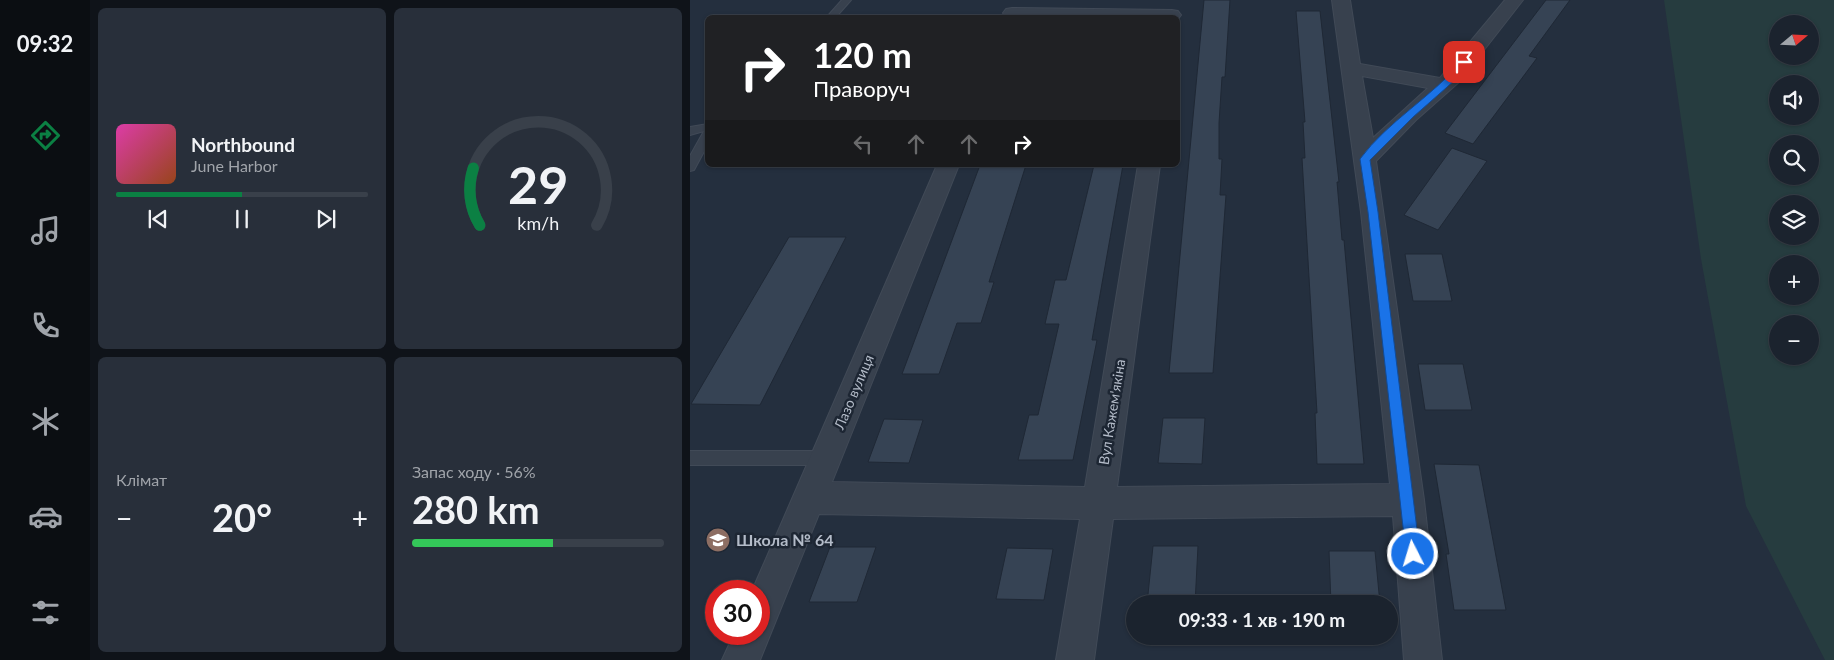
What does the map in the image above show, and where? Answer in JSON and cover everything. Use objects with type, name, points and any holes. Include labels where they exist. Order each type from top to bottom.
[{"type":"street","points":[[1341,0],[1365,159],[1408,500],[1423,660]]},
{"type":"street","points":[[1365,159],[1410,115],[1452,78],[1514,0]]},
{"type":"street","points":[[1013,10],[1172,11]]},
{"type":"street","points":[[1350,68],[1444,85]]},
{"type":"street","name":"Лазо вулиця","points":[[770,591],[947,167]]},
{"type":"street","name":"Вул Кажем'якіна","points":[[1075,660],[1149,167]]},
{"type":"street","points":[[808,498],[1098,503],[1408,500]]},
{"type":"street","points":[[742,660],[748,645]]},
{"type":"lane","points":[[833,15],[847,0]]},
{"type":"lane","points":[[690,131],[705,128]]},
{"type":"lane","points":[[690,167],[705,139]]},
{"type":"lane","points":[[690,458],[826,458]]},
{"type":"green space","points":[[1664,0],[1834,0],[1834,660],[1825,660],[1746,506],[1701,259]]},
{"type":"building","points":[[1204,0],[1230,0],[1225,77],[1222,77],[1219,123],[1219,159],[1222,159],[1220,195],[1226,195],[1213,373],[1169,373]]},
{"type":"building","points":[[1546,0],[1570,0],[1529,56],[1537,58],[1473,144],[1445,133]]},
{"type":"building","points":[[1296,11],[1320,11],[1339,182],[1337,182],[1342,240],[1344,240],[1364,464],[1317,464],[1315,413],[1317,413],[1302,158],[1305,158],[1303,122],[1305,122]]},
{"type":"building","points":[[1452,148],[1487,161],[1438,230],[1404,215]]},
{"type":"building","points":[[979,167],[1025,167],[989,282],[994,282],[981,323],[957,323],[939,374],[902,374]]},
{"type":"building","points":[[1094,167],[1123,167],[1092,340],[1097,340],[1073,460],[1018,460],[1029,415],[1038,415],[1059,324],[1045,324],[1055,280],[1066,280]]},
{"type":"building","points":[[789,237],[846,237],[760,405],[691,404]]},
{"type":"building","points":[[1405,254],[1442,254],[1452,301],[1413,301]]},
{"type":"building","points":[[1418,364],[1463,364],[1472,410],[1425,410]]},
{"type":"building","points":[[1163,418],[1205,418],[1202,464],[1158,463]]},
{"type":"building","points":[[884,419],[923,420],[909,463],[868,462]]},
{"type":"building","points":[[1434,464],[1479,465],[1506,610],[1454,610],[1446,554],[1449,554]]},
{"type":"building","points":[[1153,546],[1198,546],[1195,595],[1148,595]]},
{"type":"building","points":[[830,547],[876,547],[857,602],[809,602]]},
{"type":"building","points":[[1007,548],[1053,549],[1044,600],[996,599]]},
{"type":"building","points":[[1329,551],[1375,551],[1379,595],[1331,595]]},
{"type":"place","name":"Школа № 64","points":[[718,540]]},
{"type":"route","points":[[1413,554],[1408,500],[1365,159],[1410,115],[1452,78],[1464,62]]}]
